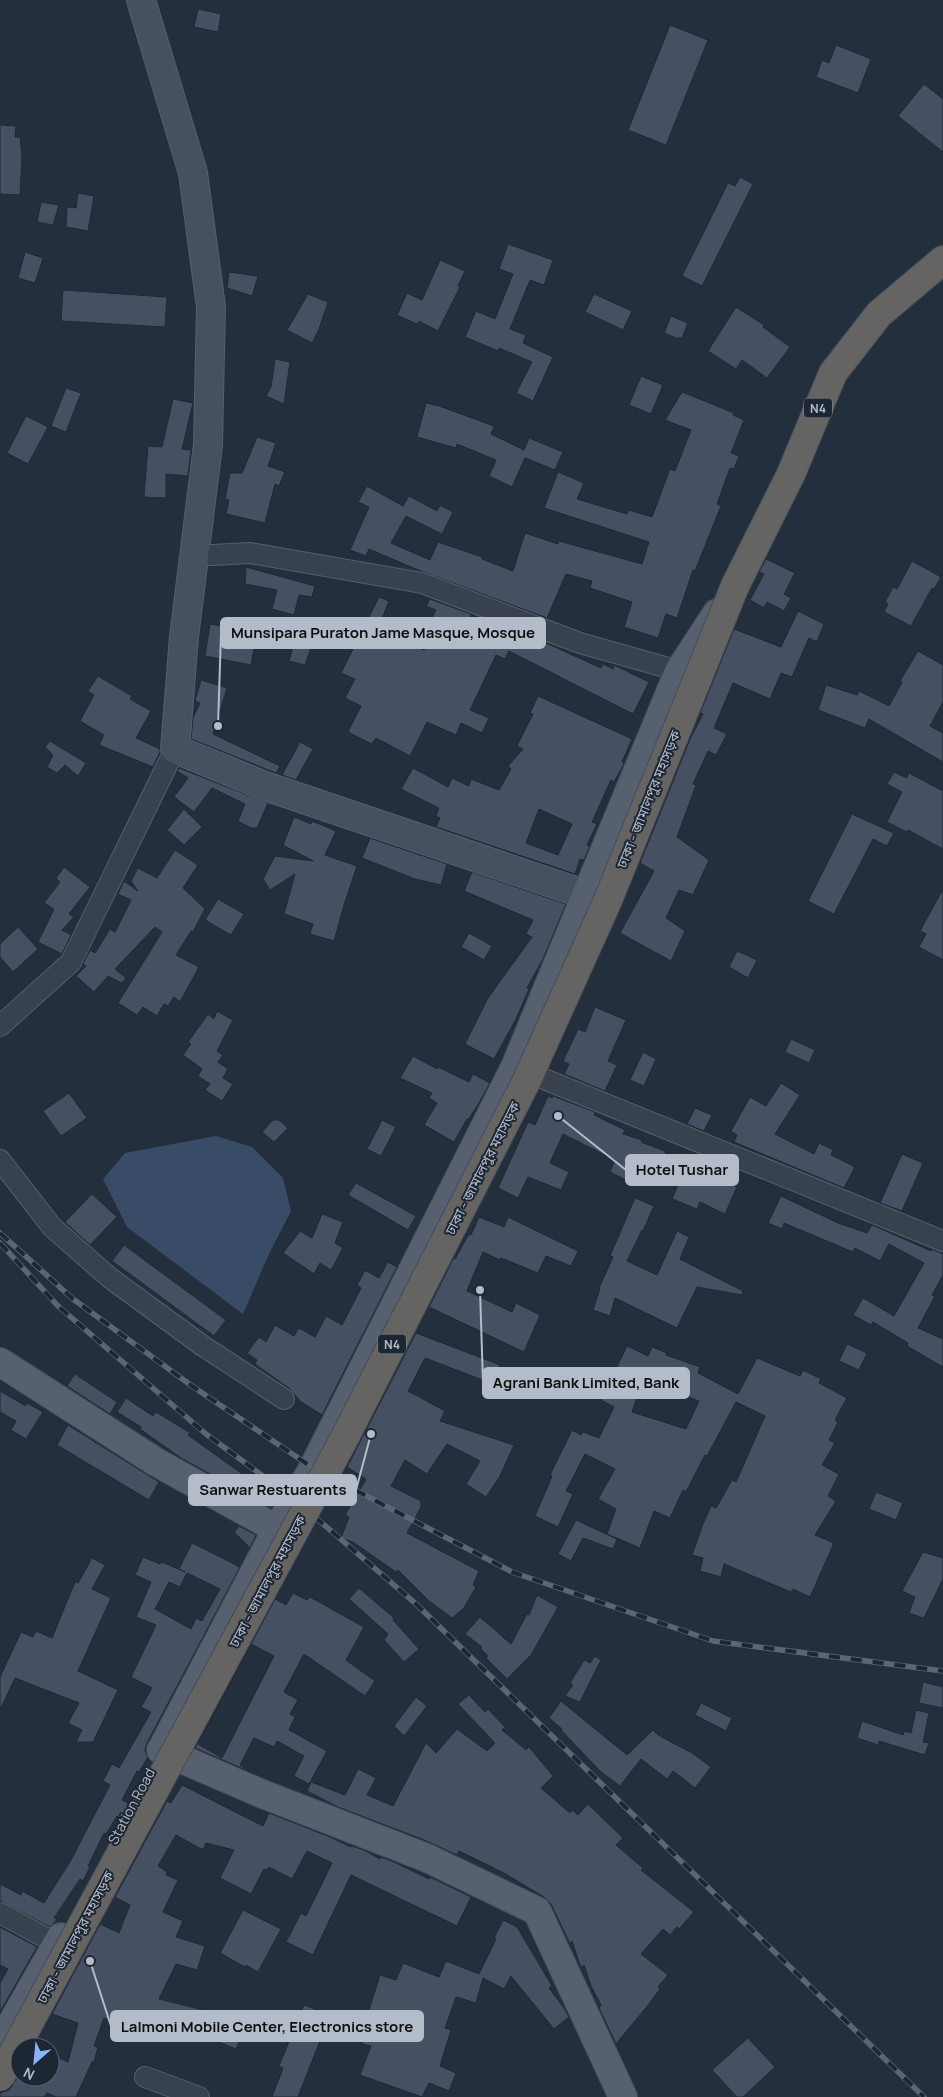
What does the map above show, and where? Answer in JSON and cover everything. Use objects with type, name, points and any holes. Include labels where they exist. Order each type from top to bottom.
[{"type":"highway","name":"ঢাকা - জামালপুর মহাসড়ক","points":[[0,2077],[344,1439],[526,1082],[608,900],[735,586],[791,474],[833,374],[879,314],[943,260]]},
{"type":"main road","points":[[141,0],[193,173],[211,307],[208,445],[184,637],[175,749],[265,786],[586,895]]},
{"type":"main road","name":"Station Road","points":[[0,2044],[57,1944],[277,1529],[312,1468],[515,1067],[679,671],[735,586]]},
{"type":"main road","points":[[0,1362],[156,1462],[277,1529]]},
{"type":"main road","points":[[161,1750],[260,1793],[427,1858],[537,1910],[623,2097]]},
{"type":"street","points":[[194,556],[250,552],[422,583],[580,642],[679,671]]},
{"type":"street","points":[[0,1026],[71,962],[175,749]]},
{"type":"street","points":[[515,1067],[943,1241]]},
{"type":"street","points":[[0,1160],[52,1227],[110,1278],[203,1346],[284,1398]]},
{"type":"street","points":[[0,1913],[57,1944]]},
{"type":"street","points":[[144,2078],[199,2097]]},
{"type":"water","points":[[216,1136],[252,1147],[283,1178],[291,1211],[269,1254],[243,1314],[127,1227],[103,1179],[125,1153]]},
{"type":"building","points":[[198,9],[221,14],[218,32],[194,27]]},
{"type":"building","points":[[670,25],[708,40],[666,145],[628,130]]},
{"type":"building","points":[[836,45],[871,59],[858,93],[816,77],[822,60],[829,63]]},
{"type":"building","points":[[924,84],[943,99],[943,152],[898,116]]},
{"type":"building","points":[[0,125],[16,126],[15,137],[20,137],[22,158],[20,195],[0,194]]},
{"type":"building","points":[[740,177],[753,184],[702,286],[682,276],[728,183],[735,186]]},
{"type":"building","points":[[78,193],[94,196],[88,231],[66,227],[67,207],[76,208]]},
{"type":"building","points":[[41,202],[59,205],[53,225],[37,222]]},
{"type":"building","points":[[508,244],[553,260],[544,285],[530,280],[510,329],[526,335],[523,343],[553,357],[533,401],[516,393],[532,362],[499,348],[498,351],[465,337],[476,311],[495,319],[513,274],[499,269]]},
{"type":"building","points":[[25,252],[43,258],[35,283],[18,278]]},
{"type":"building","points":[[440,260],[465,271],[458,286],[460,287],[438,331],[419,321],[417,324],[397,315],[407,293],[422,300]]},
{"type":"building","points":[[229,272],[258,276],[252,296],[227,288]]},
{"type":"building","points":[[63,290],[167,297],[165,327],[61,321]]},
{"type":"building","points":[[308,294],[328,302],[312,343],[287,330]]},
{"type":"building","points":[[594,294],[632,311],[623,330],[585,312]]},
{"type":"building","points":[[736,307],[764,325],[763,327],[790,347],[767,378],[742,360],[736,369],[708,351]]},
{"type":"building","points":[[671,316],[688,323],[682,338],[676,338],[664,333]]},
{"type":"building","points":[[275,359],[290,362],[284,404],[266,396],[271,387]]},
{"type":"building","points":[[641,376],[663,385],[651,414],[629,405]]},
{"type":"building","points":[[66,388],[81,393],[66,432],[51,426]]},
{"type":"building","points":[[682,392],[734,413],[733,415],[744,420],[731,453],[739,456],[734,469],[730,468],[717,504],[721,506],[695,571],[693,570],[677,618],[666,614],[658,638],[624,627],[632,602],[590,588],[592,581],[566,574],[547,618],[418,570],[369,549],[366,556],[350,550],[369,507],[358,502],[367,486],[403,506],[409,496],[437,511],[440,505],[453,512],[442,534],[406,516],[391,543],[430,560],[438,542],[482,557],[482,559],[513,571],[525,533],[558,544],[559,541],[642,564],[649,542],[544,508],[558,472],[584,483],[577,499],[627,514],[629,510],[652,517],[670,469],[675,471],[691,430],[665,420]]},
{"type":"building","points":[[173,399],[193,403],[182,449],[191,450],[188,476],[166,474],[166,498],[144,497],[148,446],[162,447]]},
{"type":"building","points":[[426,403],[494,426],[491,434],[524,450],[529,438],[563,452],[555,470],[525,458],[512,487],[489,476],[496,460],[457,444],[456,448],[417,437]]},
{"type":"building","points":[[26,416],[48,427],[28,464],[7,453]]},
{"type":"building","points":[[257,437],[276,443],[268,466],[285,472],[279,486],[275,484],[265,523],[226,514],[229,500],[225,499],[230,473],[242,473]]},
{"type":"building","points":[[766,559],[795,573],[784,594],[791,598],[784,611],[767,602],[764,608],[750,600],[764,574],[759,572]]},
{"type":"building","points":[[912,561],[941,577],[934,589],[932,588],[911,626],[884,612],[888,604],[885,602],[893,587],[897,589]]},
{"type":"building","points":[[246,567],[315,586],[312,597],[299,595],[294,615],[272,609],[277,590],[245,584]]},
{"type":"building","points":[[379,597],[389,601],[378,629],[424,650],[438,621],[432,618],[436,610],[426,606],[430,599],[471,614],[466,629],[493,640],[502,626],[546,643],[601,668],[603,664],[613,669],[614,665],[649,682],[633,714],[509,651],[505,659],[496,655],[470,710],[489,718],[482,733],[461,723],[456,735],[427,722],[410,756],[376,738],[372,744],[348,732],[361,706],[345,698],[355,679],[341,673]]},
{"type":"building","points":[[798,611],[824,624],[817,642],[809,638],[792,677],[781,673],[770,699],[733,683],[714,728],[727,734],[716,755],[708,751],[693,784],[696,785],[677,837],[709,860],[693,895],[679,890],[666,918],[685,931],[671,961],[620,933],[654,871],[640,863],[690,739],[703,714],[700,713],[734,629],[781,647]]},
{"type":"building","points":[[210,624],[257,633],[251,665],[205,656]]},
{"type":"building","points":[[295,640],[312,645],[305,665],[289,661]]},
{"type":"building","points":[[918,651],[943,665],[943,702],[930,726],[943,733],[943,762],[869,719],[865,728],[818,710],[826,685],[857,695],[859,691],[889,706],[902,682],[900,681]]},
{"type":"building","points":[[98,676],[132,696],[130,699],[151,711],[136,738],[160,749],[153,767],[99,745],[104,735],[80,721],[94,695],[88,691]]},
{"type":"building","points":[[201,680],[227,688],[213,734],[280,766],[276,773],[191,739],[193,718],[200,703],[195,701]]},
{"type":"building","points":[[538,696],[632,739],[622,762],[624,764],[614,782],[611,780],[592,822],[597,824],[587,845],[590,846],[584,860],[580,859],[575,874],[436,827],[440,818],[436,816],[439,808],[401,789],[413,768],[448,787],[452,778],[469,786],[471,779],[499,790],[511,769],[508,766],[523,749],[517,746],[533,714],[530,713]],"holes":[[[539,809],[572,824],[558,855],[526,843]]]},
{"type":"building","points":[[50,741],[86,763],[78,776],[65,765],[57,773],[47,767],[53,755],[45,747]]},
{"type":"building","points":[[300,742],[313,749],[296,780],[282,775]]},
{"type":"building","points":[[179,768],[268,803],[257,828],[251,828],[238,821],[245,804],[212,788],[194,812],[174,797],[188,778],[177,771]]},
{"type":"building","points":[[894,772],[907,778],[909,773],[943,791],[943,849],[908,830],[907,832],[887,822],[902,792],[887,784]]},
{"type":"building","points":[[184,809],[202,827],[184,845],[167,830]]},
{"type":"building","points":[[852,814],[894,833],[887,846],[873,839],[834,914],[808,901]]},
{"type":"building","points":[[294,817],[311,824],[312,821],[336,831],[325,855],[357,866],[334,941],[310,934],[313,924],[284,914],[295,874],[270,890],[263,879],[275,856],[313,861],[283,845]]},
{"type":"building","points":[[370,838],[447,864],[441,885],[415,879],[362,858]]},
{"type":"building","points":[[175,850],[198,865],[183,888],[205,909],[193,932],[191,931],[176,955],[199,967],[180,1002],[174,997],[168,1006],[164,1004],[157,1016],[143,1007],[137,1015],[118,1003],[162,932],[155,927],[115,969],[126,978],[122,983],[108,976],[94,992],[76,976],[86,966],[83,964],[90,950],[95,953],[110,929],[115,932],[131,900],[118,894],[124,881],[138,891],[131,881],[138,868],[157,878]]},
{"type":"building","points":[[64,867],[90,887],[69,914],[74,917],[62,930],[71,935],[62,954],[38,942],[54,909],[44,903],[60,882],[56,878]]},
{"type":"building","points":[[472,872],[566,904],[543,959],[527,988],[529,989],[516,1019],[494,1059],[465,1044],[488,998],[532,937],[526,934],[533,920],[464,891]]},
{"type":"building","points":[[943,889],[943,960],[919,947],[926,934],[920,931]]},
{"type":"building","points":[[218,899],[244,914],[231,935],[205,920]]},
{"type":"building","points":[[18,927],[38,949],[13,972],[0,957],[0,944]]},
{"type":"building","points":[[469,933],[492,946],[484,960],[461,947]]},
{"type":"building","points":[[737,951],[757,960],[748,978],[729,967]]},
{"type":"building","points":[[595,1007],[626,1020],[608,1061],[617,1065],[605,1091],[564,1074],[569,1064],[563,1061],[578,1029],[585,1032]]},
{"type":"building","points":[[217,1011],[233,1020],[217,1051],[223,1055],[218,1062],[228,1069],[223,1078],[233,1084],[222,1101],[205,1090],[210,1084],[198,1076],[202,1069],[183,1055],[191,1044],[188,1042],[208,1014],[214,1019]]},
{"type":"building","points":[[791,1039],[815,1050],[809,1063],[785,1052]]},
{"type":"building","points":[[643,1052],[656,1059],[644,1086],[630,1080]]},
{"type":"building","points":[[413,1056],[437,1069],[438,1067],[469,1082],[473,1074],[490,1083],[454,1142],[424,1125],[437,1103],[429,1098],[432,1093],[400,1078]]},
{"type":"building","points":[[781,1083],[800,1095],[775,1134],[814,1154],[819,1143],[833,1150],[831,1155],[855,1167],[844,1188],[734,1142],[737,1135],[731,1131],[750,1097],[766,1106]]},
{"type":"building","points":[[69,1093],[87,1118],[61,1136],[43,1111]]},
{"type":"building","points":[[548,1096],[552,1098],[553,1096],[595,1112],[594,1115],[625,1130],[623,1134],[642,1140],[641,1142],[712,1173],[711,1175],[737,1187],[725,1214],[700,1202],[697,1209],[672,1199],[678,1185],[636,1169],[630,1182],[610,1172],[615,1160],[563,1134],[550,1163],[569,1172],[561,1190],[528,1177],[518,1198],[498,1188],[528,1122],[535,1125]]},
{"type":"building","points":[[695,1108],[712,1115],[704,1131],[687,1124]]},
{"type":"building","points":[[273,1120],[279,1120],[288,1128],[274,1142],[262,1132]]},
{"type":"building","points":[[382,1120],[396,1127],[381,1156],[367,1149]]},
{"type":"building","points":[[902,1154],[923,1163],[902,1211],[880,1203]]},
{"type":"building","points":[[356,1183],[416,1216],[408,1230],[348,1195]]},
{"type":"building","points":[[92,1194],[117,1217],[90,1245],[65,1222]]},
{"type":"building","points":[[781,1196],[838,1223],[867,1233],[872,1225],[931,1251],[932,1249],[943,1254],[943,1275],[932,1295],[935,1296],[918,1328],[943,1339],[943,1367],[907,1346],[908,1343],[873,1322],[871,1325],[853,1315],[863,1298],[894,1316],[924,1263],[889,1244],[880,1261],[855,1248],[853,1252],[784,1223],[782,1229],[768,1223]]},
{"type":"building","points":[[635,1198],[654,1206],[627,1261],[657,1275],[677,1231],[689,1237],[680,1259],[743,1291],[742,1295],[697,1287],[677,1328],[615,1298],[610,1316],[593,1310],[599,1288],[613,1257],[610,1256]]},
{"type":"building","points":[[322,1214],[343,1222],[335,1243],[343,1248],[331,1270],[320,1263],[314,1274],[283,1253],[300,1231],[312,1238]]},
{"type":"building","points":[[479,1217],[504,1227],[508,1217],[578,1251],[571,1266],[546,1256],[538,1273],[483,1252],[467,1291],[512,1312],[516,1303],[540,1315],[524,1352],[429,1307],[453,1259],[455,1259],[469,1234],[471,1235]]},
{"type":"building","points":[[124,1245],[226,1320],[214,1336],[112,1261]]},
{"type":"building","points":[[388,1262],[397,1267],[322,1415],[300,1401],[290,1389],[255,1364],[257,1360],[247,1353],[259,1337],[266,1342],[275,1325],[294,1336],[299,1328],[315,1337],[326,1316],[342,1325],[361,1288],[357,1285],[365,1270],[379,1278]]},
{"type":"building","points":[[416,1333],[500,1365],[493,1384],[425,1358],[408,1391],[445,1411],[440,1421],[514,1445],[500,1476],[486,1497],[466,1484],[480,1461],[447,1444],[427,1474],[405,1460],[391,1486],[421,1501],[421,1507],[407,1533],[479,1571],[473,1585],[476,1587],[463,1609],[452,1618],[428,1600],[398,1570],[396,1572],[353,1542],[341,1538],[349,1517],[345,1515],[366,1479],[347,1467]]},
{"type":"building","points":[[847,1344],[867,1353],[859,1370],[839,1361]]},
{"type":"building","points":[[627,1346],[648,1356],[652,1347],[667,1353],[666,1355],[700,1367],[698,1373],[738,1394],[757,1358],[800,1376],[803,1370],[821,1379],[819,1383],[847,1398],[835,1420],[838,1422],[829,1440],[835,1443],[822,1465],[839,1474],[828,1496],[836,1501],[815,1535],[834,1543],[810,1597],[793,1589],[791,1592],[724,1564],[721,1577],[700,1571],[703,1558],[692,1555],[711,1506],[716,1508],[732,1480],[736,1482],[765,1416],[736,1402],[686,1492],[683,1490],[670,1518],[654,1511],[640,1548],[607,1534],[616,1509],[598,1499],[615,1469],[585,1454],[566,1491],[573,1494],[558,1527],[535,1516],[552,1476],[550,1475],[572,1430],[581,1435],[583,1432],[599,1438],[614,1407],[601,1400]],"holes":[[[643,1380],[699,1401],[686,1429],[632,1412]]]},
{"type":"building","points":[[75,1374],[117,1402],[110,1414],[67,1386]]},
{"type":"building","points":[[0,1391],[26,1406],[27,1403],[43,1412],[26,1439],[11,1430],[16,1421],[0,1412]]},
{"type":"building","points":[[126,1398],[153,1416],[156,1412],[190,1433],[188,1435],[277,1499],[271,1508],[181,1458],[140,1429],[141,1427],[117,1412]]},
{"type":"building","points":[[68,1425],[159,1482],[149,1500],[57,1445]]},
{"type":"building","points":[[876,1492],[903,1503],[896,1520],[869,1509]]},
{"type":"building","points":[[576,1520],[617,1539],[613,1549],[583,1538],[571,1561],[558,1554]]},
{"type":"building","points":[[239,1526],[256,1535],[250,1548],[234,1532]]},
{"type":"building","points":[[192,1543],[240,1567],[147,1743],[145,1751],[148,1757],[139,1772],[137,1771],[122,1800],[129,1804],[122,1819],[117,1816],[106,1834],[104,1833],[83,1881],[80,1879],[54,1918],[57,1919],[50,1927],[0,1901],[0,1884],[21,1895],[22,1891],[44,1903],[71,1860],[110,1785],[103,1781],[112,1764],[119,1768],[151,1712],[141,1707],[152,1688],[131,1677],[156,1625],[136,1617],[151,1582],[135,1575],[143,1557],[160,1564],[162,1562],[185,1572],[179,1569]],"holes":[[[187,1573],[220,1589],[202,1621],[196,1618],[191,1629],[155,1609],[169,1582],[180,1587]]]},
{"type":"building","points":[[923,1552],[943,1558],[943,1579],[924,1618],[909,1613],[915,1597],[902,1591]]},
{"type":"building","points":[[92,1558],[105,1565],[92,1589],[111,1598],[78,1671],[118,1690],[93,1742],[76,1742],[82,1730],[68,1723],[79,1703],[15,1678],[0,1710],[0,1677],[21,1632],[33,1637],[36,1631],[52,1638],[75,1582],[78,1583]]},
{"type":"building","points":[[359,1588],[394,1618],[393,1620],[419,1649],[404,1662],[384,1640],[388,1634],[349,1599]]},
{"type":"building","points":[[293,1593],[307,1600],[310,1597],[364,1627],[346,1660],[375,1681],[365,1696],[304,1654],[284,1692],[298,1700],[290,1714],[295,1717],[289,1730],[327,1751],[309,1784],[294,1776],[304,1756],[277,1741],[274,1747],[254,1738],[240,1765],[253,1773],[195,1748],[250,1646],[198,1744],[222,1758],[274,1656],[251,1644],[275,1599],[286,1605]]},
{"type":"building","points":[[537,1595],[558,1607],[531,1655],[507,1679],[486,1658],[488,1656],[481,1649],[482,1647],[465,1634],[480,1617],[511,1644],[527,1614],[529,1615]]},
{"type":"building","points":[[595,1656],[601,1660],[580,1702],[565,1696],[573,1685],[570,1683],[584,1660],[590,1663]]},
{"type":"building","points":[[923,1682],[943,1687],[943,1708],[919,1703]]},
{"type":"building","points":[[469,1695],[485,1712],[488,1709],[505,1727],[502,1730],[526,1750],[529,1747],[553,1776],[541,1788],[570,1813],[572,1810],[578,1815],[588,1804],[623,1838],[616,1845],[643,1868],[641,1870],[694,1912],[679,1929],[677,1927],[670,1935],[663,1929],[641,1954],[668,1975],[658,1987],[660,1989],[649,2004],[616,2044],[599,2008],[601,2005],[591,1986],[584,1965],[581,1968],[572,1941],[570,1944],[551,1904],[544,1897],[502,1872],[459,1851],[457,1855],[424,1840],[338,1807],[307,1791],[311,1782],[345,1795],[358,1769],[376,1778],[367,1795],[393,1806],[426,1743],[436,1753],[457,1729],[487,1751],[495,1743],[458,1704]]},
{"type":"building","points":[[416,1697],[427,1706],[404,1736],[394,1726]]},
{"type":"building","points":[[561,1701],[627,1755],[653,1730],[658,1735],[692,1753],[711,1767],[695,1788],[673,1771],[667,1779],[641,1759],[620,1786],[600,1771],[562,1729],[549,1718]]},
{"type":"building","points":[[701,1703],[732,1718],[726,1731],[695,1715]]},
{"type":"building","points":[[916,1710],[929,1713],[923,1742],[929,1743],[925,1755],[879,1741],[878,1745],[857,1738],[862,1721],[903,1735],[904,1731],[911,1733]]},
{"type":"building","points":[[182,1785],[263,1826],[269,1813],[351,1847],[364,1850],[380,1859],[381,1857],[394,1862],[471,1897],[457,1926],[351,1875],[313,1955],[286,1942],[301,1913],[306,1916],[332,1863],[307,1851],[292,1879],[269,1867],[267,1870],[264,1869],[251,1894],[220,1878],[234,1850],[206,1843],[203,1850],[176,1835],[158,1866],[167,1872],[166,1875],[178,1880],[163,1912],[183,1921],[176,1937],[205,1946],[197,1970],[176,1964],[159,1999],[203,2010],[200,2019],[242,2035],[236,2049],[176,2025],[171,2036],[160,2031],[156,2041],[104,2018],[94,2046],[98,2047],[94,2062],[92,2062],[76,2097],[56,2097],[47,2093],[44,2097],[0,2097],[0,2093],[9,2090],[11,2087],[60,2087],[60,2058],[68,2062],[78,2023],[52,2014],[100,1924],[119,1933],[130,1905],[115,1897],[167,1801],[171,1803]]},
{"type":"building","points":[[243,1910],[281,1929],[258,1972],[220,1953]]},
{"type":"building","points":[[503,1920],[517,1927],[552,1986],[549,1988],[569,2017],[554,2029],[511,1976],[504,1989],[483,1978],[476,2003],[456,1997],[445,2028],[451,2030],[440,2066],[456,2073],[449,2091],[429,2083],[422,2097],[360,2075],[371,2046],[362,2044],[370,2016],[367,2016],[380,1975],[396,1980],[403,1963],[439,1977],[446,1961],[479,1974]]},
{"type":"building","points":[[0,1927],[37,1947],[0,2012],[0,1983],[8,1969],[0,1965]]},
{"type":"building","points":[[304,2005],[330,2015],[298,2097],[272,2097],[283,2068],[279,2066]]},
{"type":"building","points":[[748,2038],[775,2067],[743,2097],[737,2097],[712,2070]]},
{"type":"railway","points":[[0,1233],[73,1299],[192,1386],[313,1468],[512,1572],[713,1641],[943,1671]]},
{"type":"railway","points":[[0,1243],[58,1306],[206,1434],[294,1499],[415,1603],[924,2097]]},
{"type":"place","name":"Munsipara Puraton Jame Masque, Mosque","points":[[218,726]]},
{"type":"place","name":"Hotel Tushar","points":[[558,1116]]},
{"type":"place","name":"Agrani Bank Limited, Bank","points":[[480,1290]]},
{"type":"place","name":"Sanwar Restuarents","points":[[371,1434]]},
{"type":"place","name":"Lalmoni Mobile Center, Electronics store","points":[[90,1961]]}]
